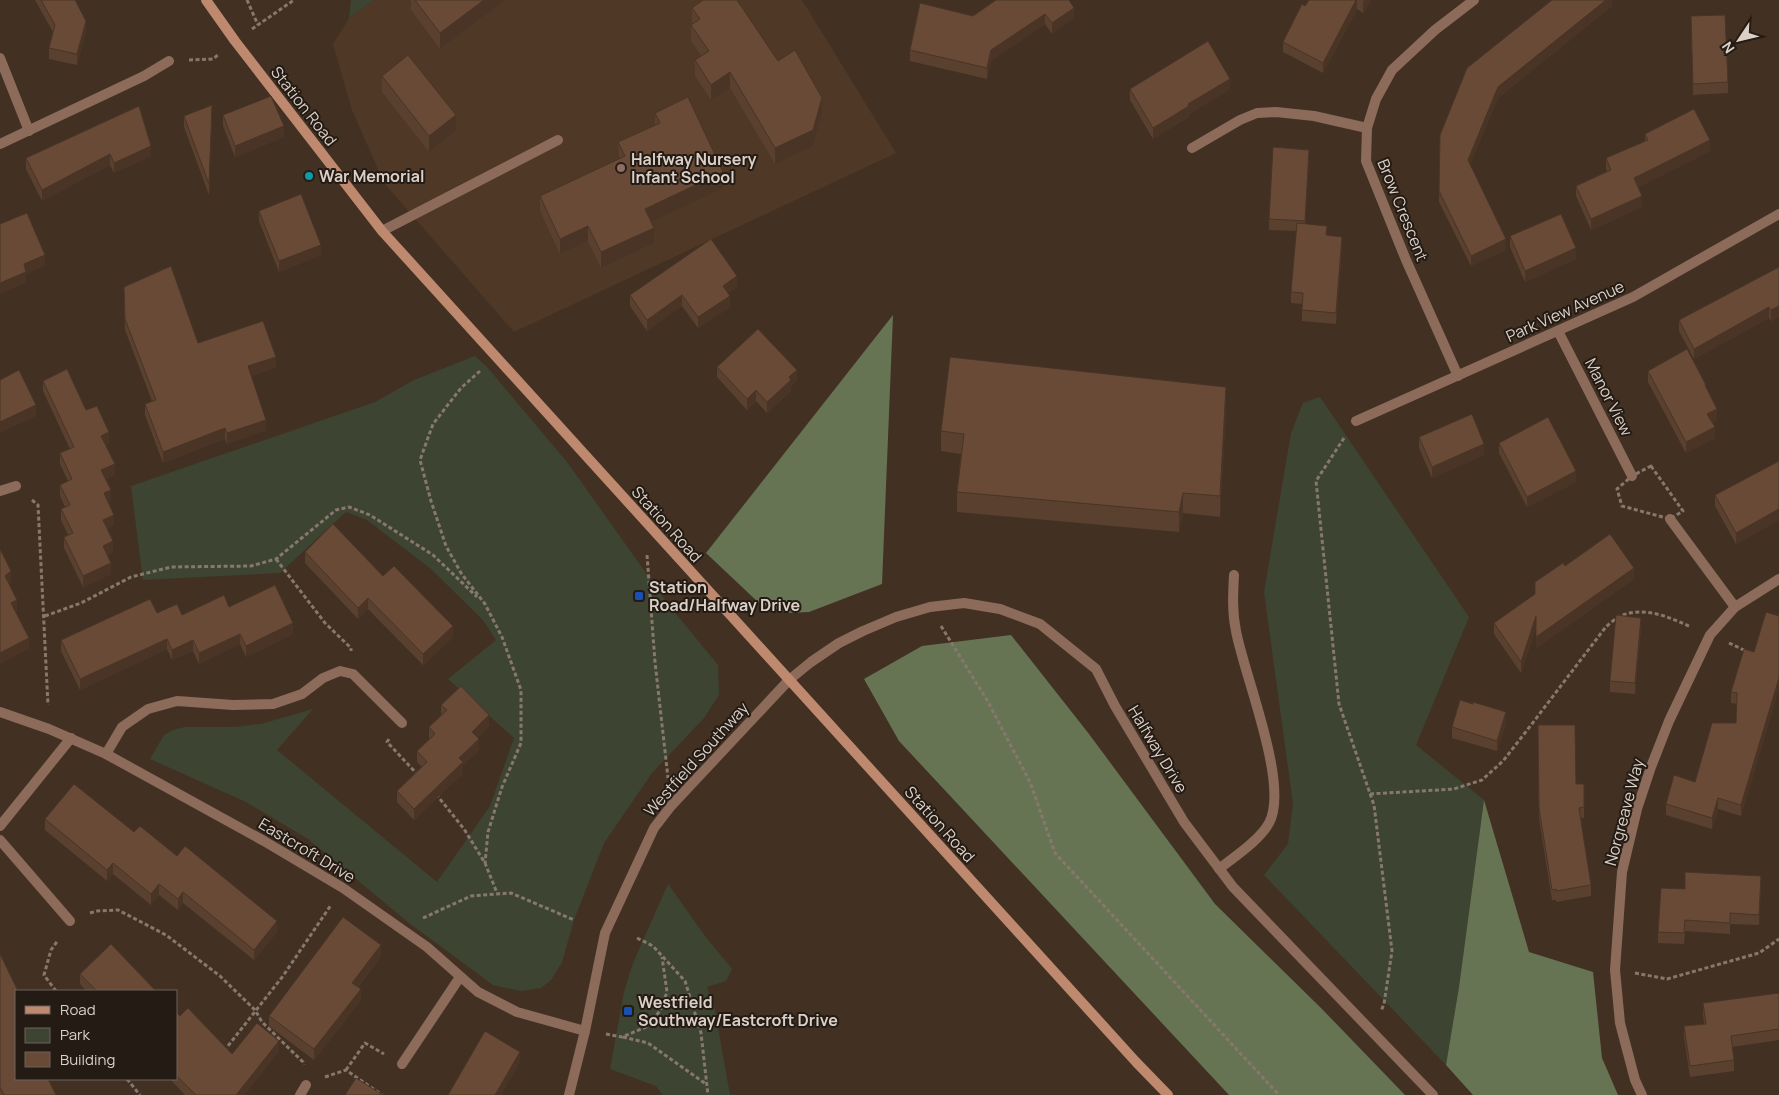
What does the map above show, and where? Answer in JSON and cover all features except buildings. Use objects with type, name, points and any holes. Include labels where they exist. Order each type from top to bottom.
[{"type":"main road","name":"Station Road","points":[[206,0],[235,42],[382,231],[643,521],[1168,1095]]},
{"type":"street","name":"Brow Crescent","points":[[1458,376],[1406,260],[1366,161],[1367,128],[1376,99],[1392,70],[1436,30],[1474,0]]},
{"type":"street","points":[[0,58],[29,131]]},
{"type":"street","points":[[0,144],[144,76],[169,61]]},
{"type":"street","points":[[1192,148],[1240,120],[1257,113],[1276,112],[1314,116],[1367,128]]},
{"type":"street","points":[[382,231],[558,140]]},
{"type":"street","name":"Park View Avenue","points":[[1356,421],[1633,298],[1779,214]]},
{"type":"street","name":"Manor View","points":[[1558,331],[1632,476]]},
{"type":"street","points":[[0,491],[16,486]]},
{"type":"street","points":[[1670,519],[1736,607]]},
{"type":"street","points":[[1219,869],[1262,833],[1270,823],[1275,803],[1274,780],[1263,727],[1236,632],[1232,601],[1234,575]]},
{"type":"street","name":"Norgreave Way","points":[[1642,1095],[1635,1080],[1620,1024],[1615,970],[1622,872],[1637,809],[1669,721],[1710,635],[1736,607],[1779,579]]},
{"type":"street","name":"Halfway Drive","points":[[788,680],[810,662],[863,630],[896,617],[930,607],[964,603],[1000,610],[1040,624],[1096,669],[1115,706],[1184,822],[1232,886],[1433,1095]]},
{"type":"street","points":[[106,754],[122,728],[148,709],[178,701],[232,705],[273,704],[302,694],[324,678],[340,671],[353,674],[402,723]]},
{"type":"street","name":"Westfield Southway","points":[[569,1095],[605,933],[654,828],[671,806],[788,680]]},
{"type":"street","name":"Eastcroft Drive","points":[[0,712],[49,728],[106,754],[264,841],[343,888],[402,929],[427,947],[478,992],[516,1012],[584,1031]]},
{"type":"street","points":[[0,826],[71,738]]},
{"type":"street","points":[[0,840],[70,921]]},
{"type":"street","points":[[402,1064],[460,977]]},
{"type":"street","points":[[300,1095],[306,1085]]},
{"type":"path","points":[[247,0],[258,25],[294,0]]},
{"type":"path","points":[[169,61],[213,59],[235,42]]},
{"type":"path","points":[[485,863],[488,832],[502,787],[521,743],[521,690],[502,637],[484,604],[461,573],[446,546],[430,501],[420,460],[434,424],[461,388],[496,358]]},
{"type":"path","points":[[1356,421],[1316,481],[1339,704],[1374,805],[1392,951],[1384,1004],[1372,1030]]},
{"type":"path","points":[[1651,466],[1683,512],[1670,519],[1622,506],[1617,489],[1632,476],[1651,466]]},
{"type":"path","points":[[16,486],[38,505],[45,616],[49,728]]},
{"type":"path","points":[[45,616],[81,603],[131,577],[171,567],[251,566],[276,559],[336,510],[349,507],[370,515],[433,555],[484,604]]},
{"type":"path","points":[[643,521],[655,662],[671,806]]},
{"type":"path","points":[[276,559],[325,623],[351,648],[353,674]]},
{"type":"path","points":[[930,607],[987,700],[1030,782],[1055,853],[1279,1095]]},
{"type":"path","points":[[1370,794],[1454,789],[1482,780],[1503,761],[1604,628],[1619,617],[1636,612],[1663,615],[1753,654]]},
{"type":"path","points":[[402,723],[387,742],[424,782]]},
{"type":"path","points":[[430,788],[464,829],[485,863],[496,893]]},
{"type":"path","points":[[220,1056],[283,976],[343,888]]},
{"type":"path","points":[[402,929],[471,896],[496,893],[511,893],[574,920]]},
{"type":"path","points":[[55,990],[44,975],[51,950],[70,921],[97,911],[118,910],[166,935],[220,976],[255,1010],[262,1022],[303,1062],[306,1085],[346,1070],[365,1043],[402,1064]]},
{"type":"path","points":[[637,938],[653,946],[685,981],[700,1033],[708,1095]]},
{"type":"path","points":[[1615,970],[1668,979],[1759,953],[1779,939]]},
{"type":"path","points":[[622,1037],[646,1027],[660,1011],[668,992],[662,957]]},
{"type":"path","points":[[584,1031],[648,1043],[706,1085]]},
{"type":"path","points":[[346,1070],[382,1095]]},
{"type":"path","points":[[128,1080],[140,1095]]},
{"type":"shaded area","name":"Halfway Nursery Infant School","points":[[374,0],[802,0],[896,153],[514,332],[384,183],[352,110],[333,44],[349,18]]},
{"type":"green space","points":[[351,0],[374,0],[349,18]]},
{"type":"green space","points":[[893,315],[882,584],[809,612],[787,613],[759,603],[706,553]]},
{"type":"green space","points":[[475,356],[487,367],[567,462],[668,604],[718,665],[719,695],[704,718],[652,773],[604,843],[574,920],[562,962],[551,980],[541,988],[521,991],[493,985],[409,923],[308,839],[246,802],[150,759],[164,735],[173,730],[185,727],[235,727],[261,724],[313,709],[277,750],[437,882],[490,806],[514,738],[448,679],[496,640],[483,620],[431,569],[367,520],[346,512],[280,573],[143,580],[131,486],[375,402],[414,380]]},
{"type":"green space","points":[[1320,397],[1469,617],[1416,745],[1484,800],[1459,987],[1446,1065],[1264,875],[1288,844],[1293,804],[1264,592],[1291,433],[1303,403]]},
{"type":"green space","points":[[1011,635],[1089,734],[1215,904],[1322,1009],[1405,1095],[1229,1095],[899,741],[864,679],[922,646]]},
{"type":"green space","points":[[1484,800],[1529,952],[1593,972],[1602,1058],[1618,1095],[1473,1095],[1446,1065],[1459,987]]},
{"type":"green space","points":[[668,884],[705,936],[732,969],[726,981],[707,987],[714,1005],[730,1095],[663,1095],[656,1086],[610,1069],[624,992],[633,963]]},
{"type":"place","name":"Halfway Nursery Infant School","points":[[621,168]]},
{"type":"place","name":"War Memorial","points":[[309,176]]},
{"type":"place","name":"Station Road/Halfway Drive","points":[[639,596]]},
{"type":"place","name":"Westfield Southway/Eastcroft Drive","points":[[628,1011]]}]
